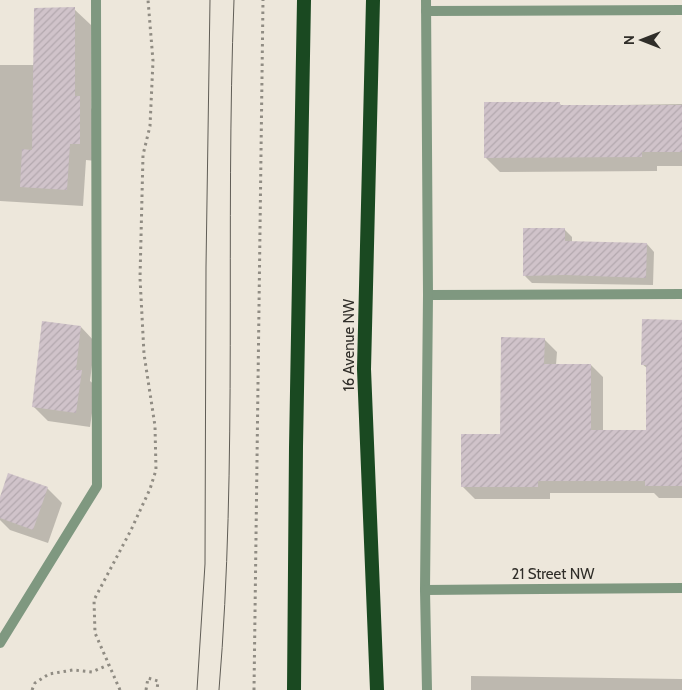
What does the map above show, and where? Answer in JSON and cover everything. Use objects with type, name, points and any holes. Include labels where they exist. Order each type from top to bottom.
[{"type":"highway","points":[[294,690],[296,446],[304,0]]},
{"type":"highway","name":"16 Avenue NW","points":[[373,0],[364,369],[377,690]]},
{"type":"street","points":[[0,643],[97,486],[96,0]]},
{"type":"street","points":[[427,690],[425,590],[428,295],[426,5],[682,10]]},
{"type":"street","points":[[428,295],[682,294]]},
{"type":"street","name":"21 Street NW","points":[[425,590],[682,588]]},
{"type":"path","points":[[120,690],[95,633],[94,600],[135,522],[150,489],[156,470],[155,426],[144,354],[140,278],[143,155],[150,126],[153,61],[148,0]]},
{"type":"path","points":[[254,690],[263,0]]},
{"type":"path","points":[[32,690],[36,684],[49,674],[73,670],[92,672],[108,665]]},
{"type":"path","points":[[146,690],[148,678],[158,681],[156,690]]},
{"type":"building","points":[[75,7],[75,96],[80,96],[80,144],[70,144],[67,190],[20,187],[22,149],[32,150],[34,8]]},
{"type":"building","points":[[484,102],[560,102],[560,105],[682,105],[682,152],[642,152],[642,157],[484,158]]},
{"type":"building","points":[[523,228],[565,228],[565,241],[647,243],[646,278],[565,275],[523,276]]},
{"type":"building","points":[[642,319],[682,320],[682,486],[645,486],[645,481],[538,481],[538,487],[461,487],[461,434],[500,434],[501,337],[545,338],[544,364],[591,364],[591,430],[646,430],[646,365],[641,365]]},
{"type":"building","points":[[42,321],[81,326],[76,370],[82,370],[76,413],[32,407]]},
{"type":"building","points":[[8,473],[48,487],[33,530],[0,518],[0,497]]},
{"type":"tram line","points":[[197,690],[205,564],[206,267],[210,0]]},
{"type":"tram line","points":[[219,690],[225,604],[230,432],[234,0]]}]
